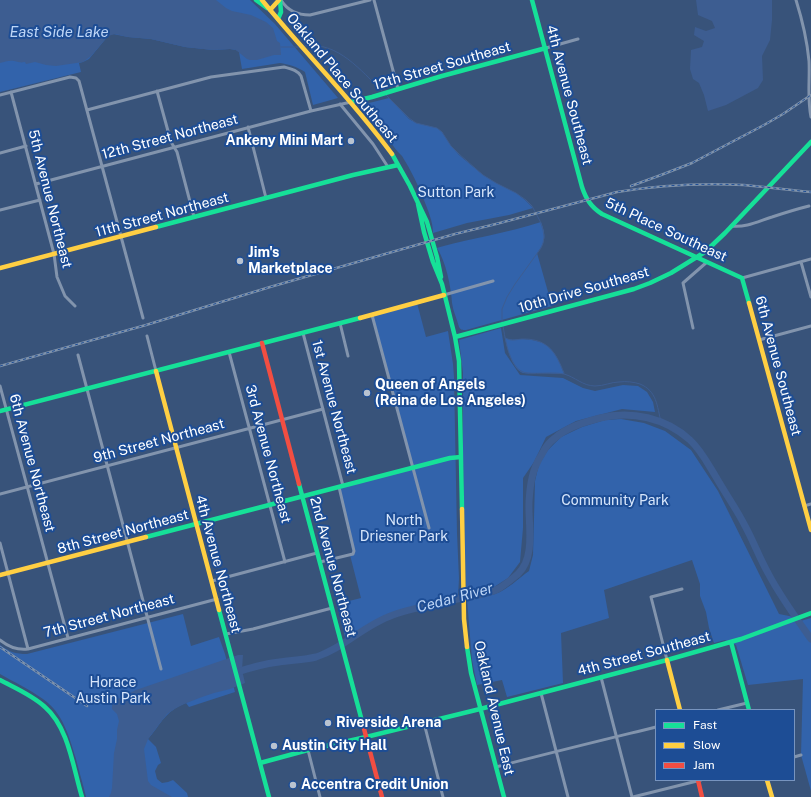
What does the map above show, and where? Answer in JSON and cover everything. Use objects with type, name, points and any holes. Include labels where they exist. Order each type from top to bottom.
[{"type":"street","points":[[256,0],[270,10]]},
{"type":"street","points":[[262,0],[270,10]]},
{"type":"street","points":[[270,10],[280,0]]},
{"type":"street","points":[[280,0],[292,10],[306,15],[316,14],[370,0]]},
{"type":"street","points":[[278,19],[281,12],[280,0]]},
{"type":"street","points":[[351,0],[352,4]]},
{"type":"street","points":[[374,0],[396,90]]},
{"type":"street","name":"4th Avenue Southeast","points":[[532,0],[585,196]]},
{"type":"street","points":[[796,0],[807,42],[809,61],[808,97],[811,117]]},
{"type":"street","name":"Oakland Place Southeast","points":[[270,10],[378,135],[410,186],[427,222],[437,257],[444,295],[458,353],[460,370],[461,456]]},
{"type":"street","name":"12th Street Southeast","points":[[311,111],[372,97],[442,76],[578,39]]},
{"type":"street","points":[[87,110],[211,77],[284,67],[299,72],[311,111]]},
{"type":"street","points":[[0,95],[70,77],[76,78],[80,85],[87,110],[143,318]]},
{"type":"street","points":[[157,91],[171,142],[177,152],[194,217]]},
{"type":"street","name":"5th Avenue Northeast","points":[[12,92],[54,254],[57,277],[65,296],[75,306]]},
{"type":"street","points":[[340,104],[373,144],[388,167]]},
{"type":"street","name":"12th Street Northeast","points":[[36,184],[311,111]]},
{"type":"street","points":[[248,127],[266,198]]},
{"type":"street","name":"10th Drive Southeast","points":[[455,337],[646,285],[671,273],[697,257],[717,241],[811,142]]},
{"type":"street","points":[[0,152],[26,146]]},
{"type":"street","name":"11th Street Northeast","points":[[0,268],[398,165]]},
{"type":"street","name":"5th Place Southeast","points":[[585,196],[590,205],[596,210],[742,278]]},
{"type":"street","points":[[0,210],[40,200]]},
{"type":"street","points":[[732,226],[748,225],[809,206]]},
{"type":"street","points":[[742,278],[811,259]]},
{"type":"street","points":[[694,328],[683,283],[707,262]]},
{"type":"street","points":[[801,262],[811,297]]},
{"type":"street","name":"6th Avenue Southeast","points":[[742,278],[811,530]]},
{"type":"street","points":[[0,411],[303,333],[493,281]]},
{"type":"street","points":[[372,314],[429,528]]},
{"type":"street","points":[[340,323],[348,356]]},
{"type":"street","points":[[759,340],[811,326]]},
{"type":"street","name":"1st Avenue Northeast","points":[[303,333],[323,409],[354,548],[353,554],[320,562]]},
{"type":"street","name":"4th Avenue Northeast","points":[[147,336],[269,797]]},
{"type":"street","name":"2nd Avenue Northeast","points":[[262,343],[382,797]]},
{"type":"street","name":"3rd Avenue Northeast","points":[[229,352],[285,562]]},
{"type":"street","points":[[78,355],[161,669]]},
{"type":"street","name":"6th Avenue Northeast","points":[[0,386],[68,638]]},
{"type":"street","name":"9th Street Northeast","points":[[0,494],[323,409]]},
{"type":"street","name":"8th Street Northeast","points":[[0,575],[461,456]]},
{"type":"street","name":"Oakland Avenue East","points":[[461,456],[463,581],[467,654],[504,797]]},
{"type":"street","points":[[804,506],[811,504]]},
{"type":"street","points":[[0,543],[28,649]]},
{"type":"street","points":[[212,581],[317,553]]},
{"type":"street","points":[[680,709],[651,597],[682,589]]},
{"type":"street","name":"7th Street Northeast","points":[[0,640],[17,649],[28,649],[216,599]]},
{"type":"street","points":[[226,634],[254,629],[332,608]]},
{"type":"street","name":"4th Street Southeast","points":[[260,763],[480,709],[667,660],[731,642],[811,613]]},
{"type":"street","points":[[731,642],[749,709]]},
{"type":"street","points":[[601,677],[632,797],[695,781]]},
{"type":"street","points":[[0,680],[44,706],[60,725],[66,740],[82,797]]},
{"type":"street","points":[[541,693],[568,797]]},
{"type":"street","points":[[722,709],[747,703]]},
{"type":"street","points":[[424,723],[443,797]]},
{"type":"street","points":[[496,767],[655,727]]},
{"type":"street","points":[[308,750],[320,797]]},
{"type":"street","points":[[795,757],[801,755]]},
{"type":"street","points":[[699,781],[702,797]]},
{"type":"street","points":[[767,781],[772,797]]},
{"type":"green space","name":"East Side Lake","points":[[0,0],[250,0],[275,24],[338,98],[313,105],[305,72],[290,65],[280,63],[242,69],[239,52],[236,50],[213,50],[185,47],[151,39],[113,34],[108,36],[89,59],[79,63],[81,72],[0,92]]},
{"type":"green space","name":"Sutton Park","points":[[389,98],[409,119],[416,123],[437,128],[442,132],[459,155],[483,175],[516,193],[533,208],[509,215],[467,223],[433,233],[429,212],[402,156],[361,105]]},
{"type":"green space","points":[[541,222],[544,231],[544,242],[537,253],[552,306],[466,330],[461,329],[453,309],[445,267],[437,248]]},
{"type":"green space","name":"North Driesner Park","points":[[417,303],[426,337],[448,331],[453,364],[459,578],[458,599],[396,613],[373,623],[346,641],[337,604],[361,598],[350,555],[353,554],[339,487],[413,468],[372,315]]},
{"type":"green space","points":[[501,328],[505,353],[520,375],[563,378],[583,388],[595,391],[623,385],[638,386],[647,392],[653,402],[655,412],[622,409],[576,421],[546,437],[534,462],[523,478],[523,528],[520,562],[508,578],[491,589],[466,595],[463,373],[459,340]]},
{"type":"green space","points":[[505,338],[512,340],[532,340],[545,344],[557,357],[564,374],[523,373],[519,371],[513,363]]},
{"type":"green space","name":"Community Park","points":[[621,419],[644,423],[665,431],[691,450],[718,491],[779,614],[794,617],[797,622],[811,618],[811,791],[801,755],[803,679],[748,685],[736,645],[725,640],[714,643],[700,596],[700,584],[692,560],[604,590],[609,618],[561,633],[563,683],[507,697],[502,680],[477,685],[472,660],[467,600],[495,594],[508,587],[529,571],[533,555],[535,481],[539,464],[548,450],[561,437],[582,427],[605,420]]},
{"type":"green space","name":"Horace Austin Park","points":[[183,614],[191,646],[219,637],[235,692],[189,707],[186,703],[179,706],[164,718],[148,739],[156,747],[161,763],[155,771],[157,779],[162,783],[173,780],[187,793],[188,797],[86,797],[71,742],[60,718],[56,711],[43,699],[0,674],[0,645],[19,654],[27,654]]},
{"type":"water","name":"East Side Lake","points":[[0,0],[216,0],[232,11],[251,15],[266,22],[273,28],[277,41],[280,43],[281,55],[250,60],[236,50],[213,50],[185,47],[151,39],[115,34],[108,36],[91,56],[83,62],[56,66],[35,62],[26,64],[25,62],[9,61],[0,63]]},
{"type":"water","points":[[696,0],[772,0],[770,40],[762,56],[763,80],[758,88],[726,105],[708,111],[699,83],[693,79],[690,69],[691,50],[702,47],[704,41],[694,35],[695,27],[706,31],[715,28],[712,21],[698,15]]},
{"type":"water","points":[[238,655],[243,655],[242,670],[245,683],[202,697],[176,708],[167,714],[148,739],[144,749],[148,781],[151,785],[172,797],[109,797],[112,788],[114,753],[119,721],[117,714],[112,709],[112,704],[114,701],[136,690]]},
{"type":"waterway","points":[[305,46],[328,48],[338,53],[348,59],[382,91]]},
{"type":"waterway","points":[[281,47],[300,47]]},
{"type":"waterway","points":[[386,95],[416,123],[437,128],[442,132],[451,146],[483,175],[526,200],[532,206],[540,221],[544,237],[543,243],[507,297],[502,309],[502,322]]},
{"type":"waterway","points":[[503,325],[507,346],[513,362],[522,372],[564,374],[591,386],[624,382],[640,384],[646,387],[653,395],[661,422]]},
{"type":"waterway","points":[[505,338],[513,340],[532,340],[545,344],[558,359],[564,373]]},
{"type":"waterway","name":"Cedar River","points":[[234,673],[267,664],[316,657],[336,648],[383,619],[393,615],[420,607],[494,591],[501,587],[518,574],[524,567],[527,559],[530,540],[529,502],[531,483],[536,465],[546,447],[560,434],[576,425],[600,418],[624,415],[659,421],[681,432],[698,448],[741,518],[765,567],[788,607],[811,639]]},
{"type":"railway","points":[[631,186],[692,163],[764,125],[811,95]]},
{"type":"railway","points":[[0,366],[146,325],[270,287],[455,234],[617,192],[665,186],[712,184],[744,185],[811,192]]},
{"type":"railway","points":[[0,647],[87,706]]},
{"type":"traffic: fast","points":[[256,0],[267,8]]},
{"type":"traffic: fast","points":[[278,19],[281,12],[280,0]]},
{"type":"traffic: fast","points":[[532,0],[582,187],[589,202],[602,214],[742,278],[749,303]]},
{"type":"traffic: fast","points":[[351,102],[546,48]]},
{"type":"traffic: fast","points":[[455,337],[634,289],[671,273],[705,252],[725,233],[811,142]]},
{"type":"traffic: fast","points":[[392,154],[410,186],[427,222],[441,277]]},
{"type":"traffic: fast","points":[[156,227],[353,175],[398,165]]},
{"type":"traffic: fast","points":[[418,204],[424,232],[433,262],[442,284],[455,337],[459,361],[462,509]]},
{"type":"traffic: fast","points":[[0,411],[360,318]]},
{"type":"traffic: fast","points":[[146,537],[450,458],[461,457]]},
{"type":"traffic: fast","points":[[299,484],[363,725]]},
{"type":"traffic: fast","points":[[219,610],[269,797]]},
{"type":"traffic: fast","points":[[260,763],[480,709],[667,660],[741,639],[811,613]]},
{"type":"traffic: fast","points":[[731,642],[749,709]]},
{"type":"traffic: fast","points":[[467,647],[471,673],[504,797]]},
{"type":"traffic: fast","points":[[0,680],[35,699],[53,716],[65,737],[82,797]]},
{"type":"traffic: slow","points":[[262,0],[361,114],[392,154]]},
{"type":"traffic: slow","points":[[270,10],[279,0]]},
{"type":"traffic: slow","points":[[0,268],[156,227]]},
{"type":"traffic: slow","points":[[360,318],[444,295]]},
{"type":"traffic: slow","points":[[749,303],[811,530]]},
{"type":"traffic: slow","points":[[156,371],[219,610]]},
{"type":"traffic: slow","points":[[462,509],[464,619],[467,647]]},
{"type":"traffic: slow","points":[[0,575],[146,537]]},
{"type":"traffic: slow","points":[[667,660],[680,709]]},
{"type":"traffic: slow","points":[[767,781],[772,797]]},
{"type":"traffic: jam","points":[[262,343],[299,484]]},
{"type":"traffic: jam","points":[[363,725],[382,797]]},
{"type":"traffic: jam","points":[[698,781],[702,797]]},
{"type":"place","name":"Ankeny Mini Mart","points":[[351,141]]},
{"type":"place","name":"Jim's Marketplace","points":[[240,261]]},
{"type":"place","name":"Queen of Angels (Reina de Los Angeles)","points":[[367,393]]},
{"type":"place","name":"Riverside Arena","points":[[328,723]]},
{"type":"place","name":"Austin City Hall","points":[[274,746]]},
{"type":"place","name":"Accentra Credit Union","points":[[293,785]]}]
